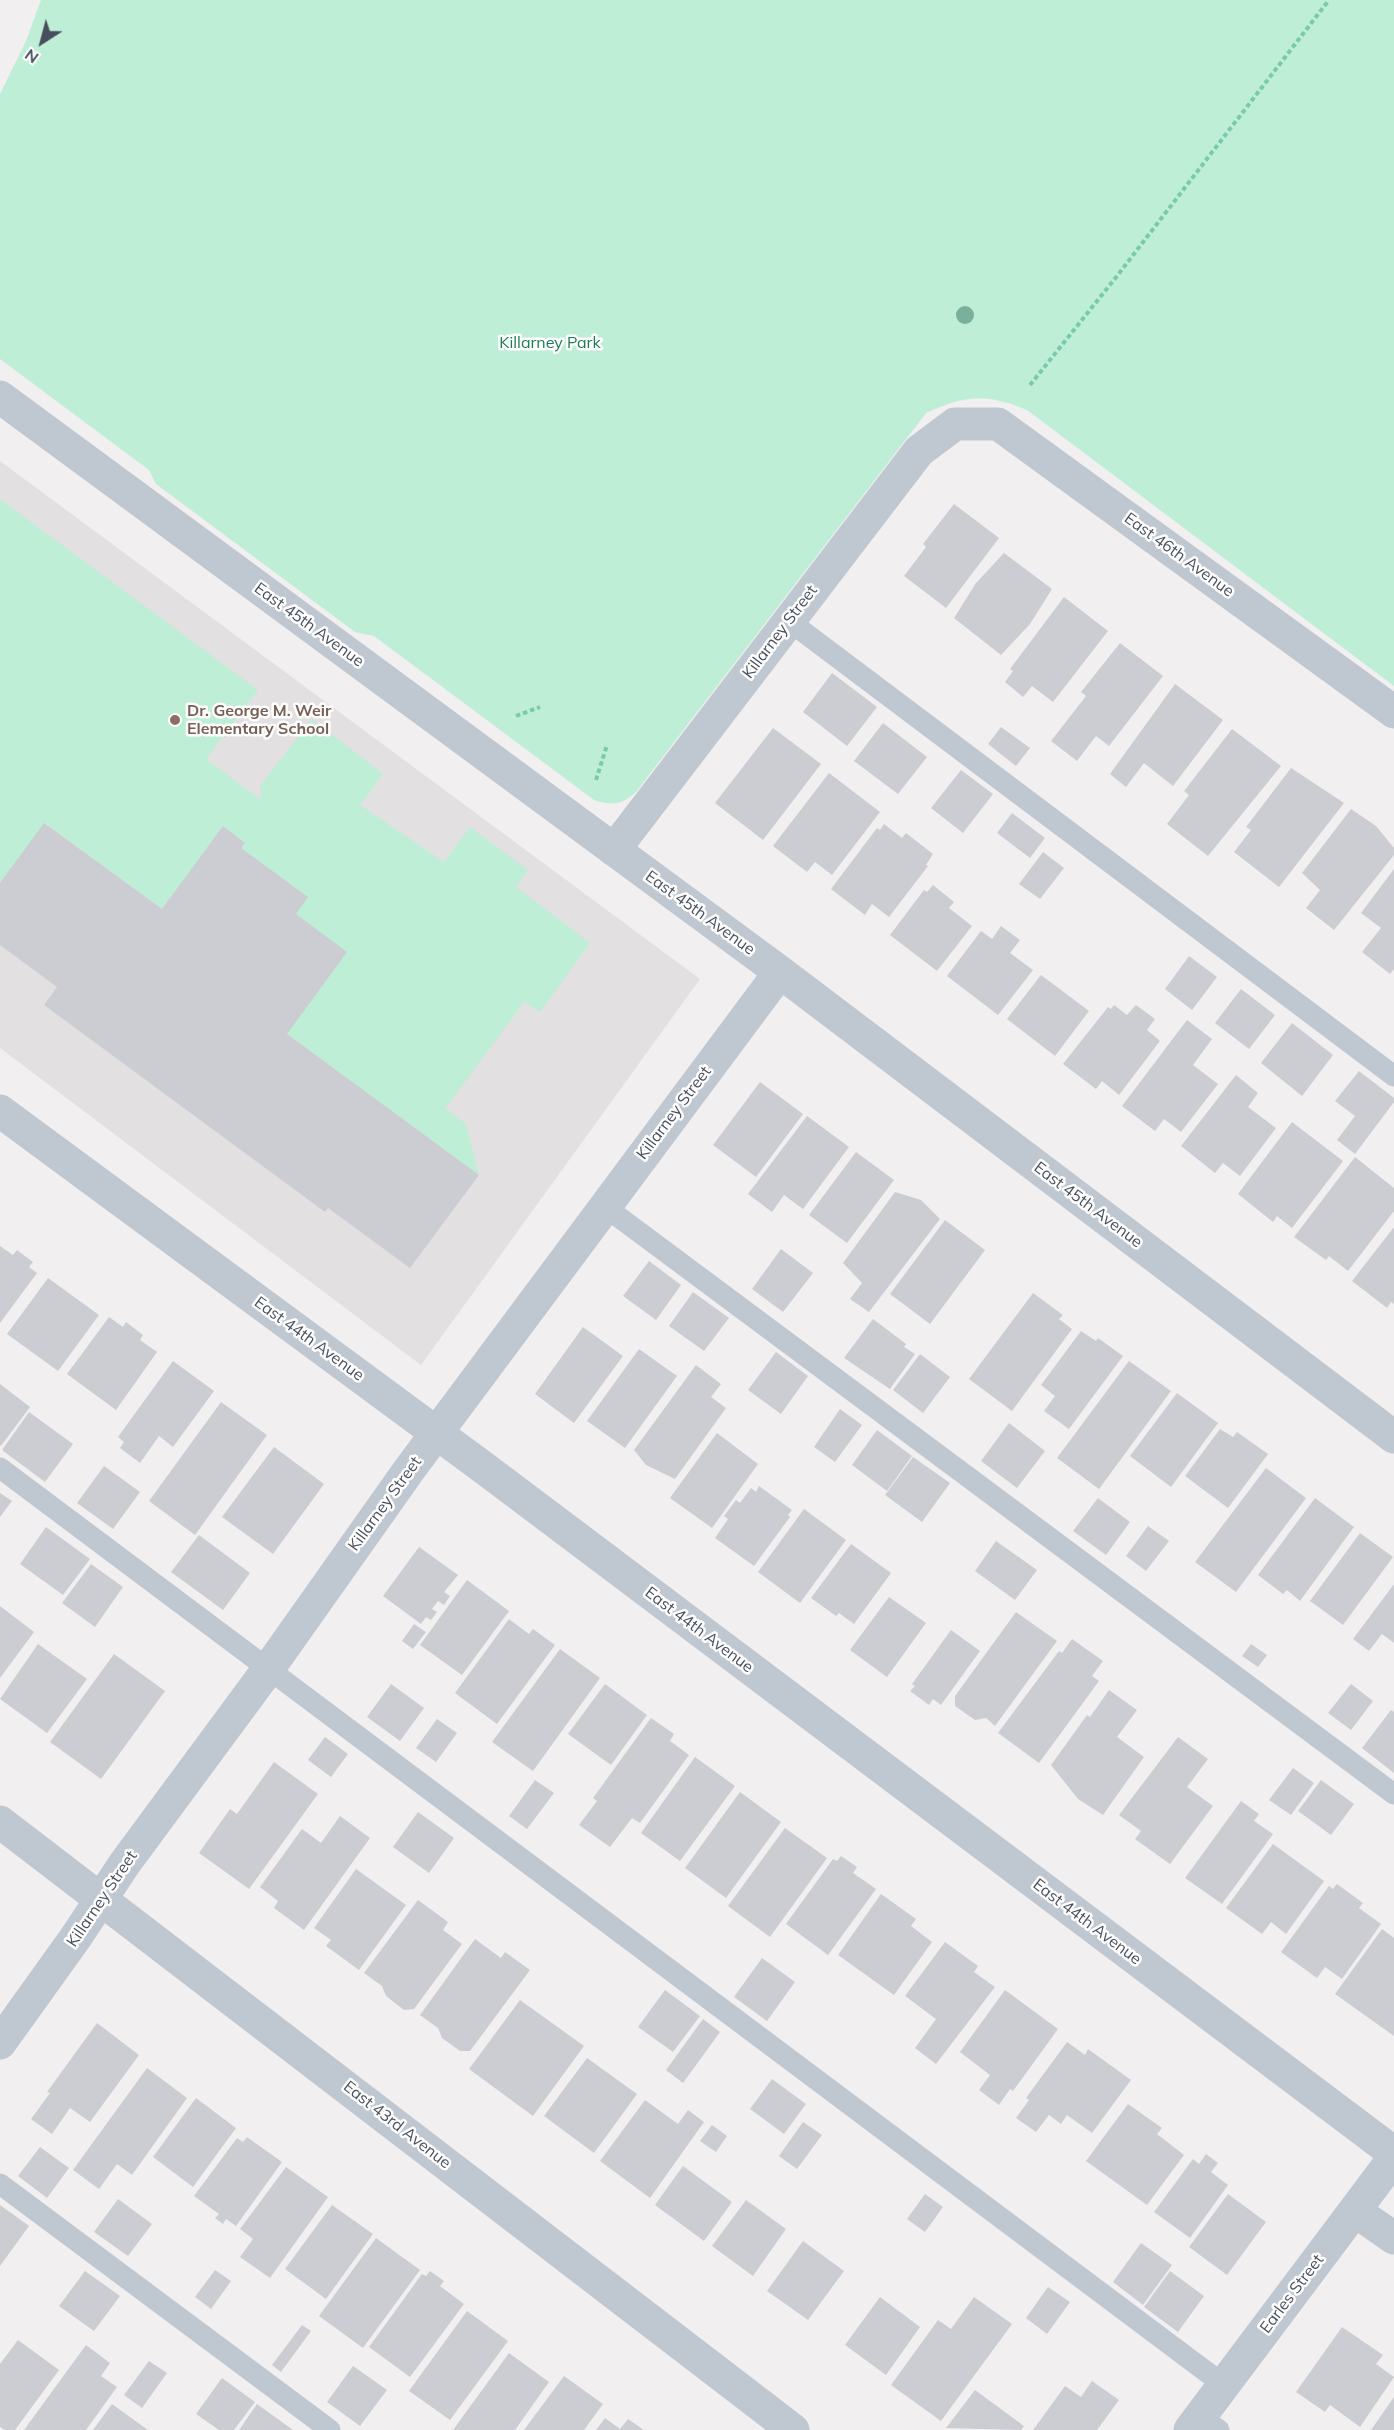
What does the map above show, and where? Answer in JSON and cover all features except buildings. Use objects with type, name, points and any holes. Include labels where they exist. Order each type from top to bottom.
[{"type":"street","name":"East 45th Avenue","points":[[0,397],[780,972],[1394,1437]]},
{"type":"street","name":"Killarney Street","points":[[614,850],[920,451],[955,424]]},
{"type":"street","name":"East 46th Avenue","points":[[955,424],[998,424],[1394,712]]},
{"type":"street","name":"Killarney Street","points":[[0,2043],[125,1863],[269,1668],[437,1433],[780,972]]},
{"type":"street","name":"East 44th Avenue","points":[[0,1111],[437,1433],[1394,2153]]},
{"type":"street","name":"East 43rd Avenue","points":[[0,1821],[793,2430]]},
{"type":"street","name":"Earles Street","points":[[1203,2426],[1224,2385],[1394,2158]]},
{"type":"street","points":[[1355,2211],[1394,2238]]},
{"type":"lane","points":[[789,621],[1394,1076]]},
{"type":"lane","points":[[604,1206],[1394,1794]]},
{"type":"lane","points":[[0,1468],[1224,2385]]},
{"type":"lane","points":[[0,2184],[330,2430]]},
{"type":"path","points":[[1030,385],[1329,0]]},
{"type":"path","points":[[516,716],[540,707]]},
{"type":"path","points":[[596,780],[607,745]]},
{"type":"shaded area","name":"Dr. George M. Weir Elementary School","points":[[0,461],[700,979],[421,1365],[0,1048]]},
{"type":"green space","name":"Killarney Park","points":[[41,0],[1394,0],[1394,686],[1027,410],[999,401],[976,398],[953,403],[926,413],[636,792],[626,800],[616,803],[594,800],[374,636],[355,632],[156,484],[149,470],[0,359],[0,94],[26,41]]},
{"type":"green space","points":[[0,499],[258,690],[206,759],[261,800],[260,786],[312,719],[383,774],[360,805],[444,862],[470,827],[528,870],[516,887],[590,943],[540,1012],[524,1002],[445,1109],[466,1124],[479,1175],[287,1034],[296,914],[241,848],[245,842],[223,827],[162,909],[45,823],[0,883]]},
{"type":"place","name":"Dr. George M. Weir Elementary School","points":[[175,720]]}]
